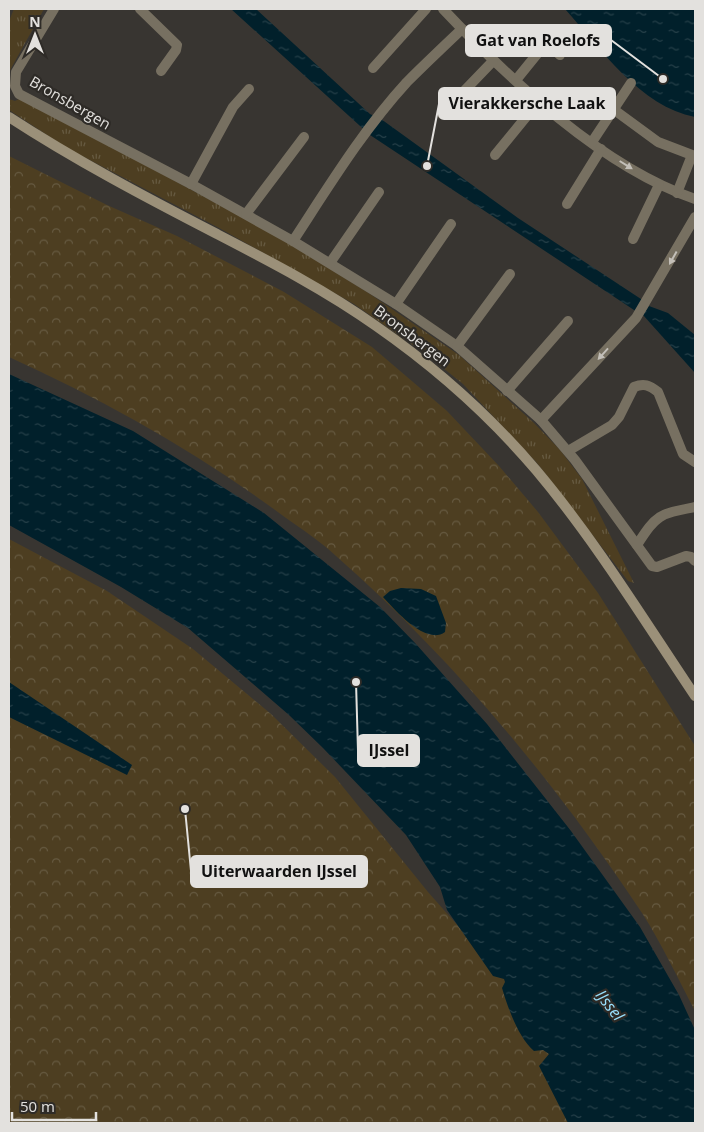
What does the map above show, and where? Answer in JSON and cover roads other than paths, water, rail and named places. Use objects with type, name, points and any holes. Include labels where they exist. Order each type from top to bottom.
[{"type":"street","name":"Bronsbergen","points":[[54,9],[16,72],[14,86],[19,94],[192,184],[293,241],[396,304],[457,346],[541,420],[568,451],[652,566],[658,567],[686,556],[691,556],[695,561]]},
{"type":"street","points":[[140,9],[177,44],[176,50],[161,71]]},
{"type":"street","points":[[373,68],[426,9]]},
{"type":"street","points":[[443,9],[493,61],[538,101],[601,149],[659,186],[695,199]]},
{"type":"street","points":[[293,241],[349,155],[382,113],[407,82],[462,29]]},
{"type":"street","points":[[536,32],[560,55]]},
{"type":"street","points":[[516,80],[546,43]]},
{"type":"street","points":[[442,114],[493,61]]},
{"type":"street","points":[[592,142],[632,83]]},
{"type":"street","points":[[192,184],[233,107],[248,89]]},
{"type":"street","points":[[495,155],[538,101]]},
{"type":"street","points":[[613,109],[658,142],[692,156],[677,193]]},
{"type":"street","name":"Bronsbergen","points":[[9,117],[154,201],[278,265],[376,326],[445,378],[506,437],[537,471],[599,555],[695,696]]},
{"type":"street","points":[[246,214],[304,137]]},
{"type":"street","points":[[567,204],[601,149]]},
{"type":"street","points":[[633,239],[659,186]]},
{"type":"street","points":[[330,263],[379,192]]},
{"type":"street","points":[[541,420],[636,318],[650,298],[695,217]]},
{"type":"street","name":"Bronsbergen","points":[[396,304],[451,224]]},
{"type":"street","name":"Bronsbergen","points":[[457,346],[510,274]]},
{"type":"street","points":[[508,391],[568,321]]},
{"type":"street","points":[[568,451],[612,425],[619,418],[634,387],[642,384],[650,386],[658,392],[683,454],[695,462]]},
{"type":"street","points":[[637,545],[650,524],[661,514],[695,507]]},
{"type":"water","points":[[231,9],[256,9],[370,114],[381,119],[518,218],[644,301],[637,312],[370,135]]},
{"type":"water","points":[[565,9],[695,9],[695,117],[675,111],[639,89],[607,58]]},
{"type":"water","points":[[649,306],[668,313],[695,335],[695,373],[643,315]]},
{"type":"water","points":[[9,374],[133,431],[264,513],[380,607],[416,644],[487,724],[571,831],[640,927],[679,995],[695,1030],[695,1123],[568,1123],[539,1066],[549,1054],[543,1050],[534,1051],[523,1038],[514,1022],[504,996],[502,988],[505,982],[504,979],[493,976],[447,910],[440,887],[406,835],[289,715],[188,628],[121,587],[9,525]]},
{"type":"water","points":[[401,588],[421,589],[436,596],[446,623],[445,632],[437,635],[420,631],[411,625],[383,597],[390,591]]},
{"type":"water","points":[[9,682],[132,765],[127,775],[9,717]]},
{"type":"place","name":"Gat van Roelofs","points":[[663,79]]},
{"type":"place","name":"Vierakkersche Laak","points":[[427,166]]},
{"type":"place","name":"IJssel","points":[[356,682]]},
{"type":"place","name":"Uiterwaarden IJssel","points":[[185,809]]}]
